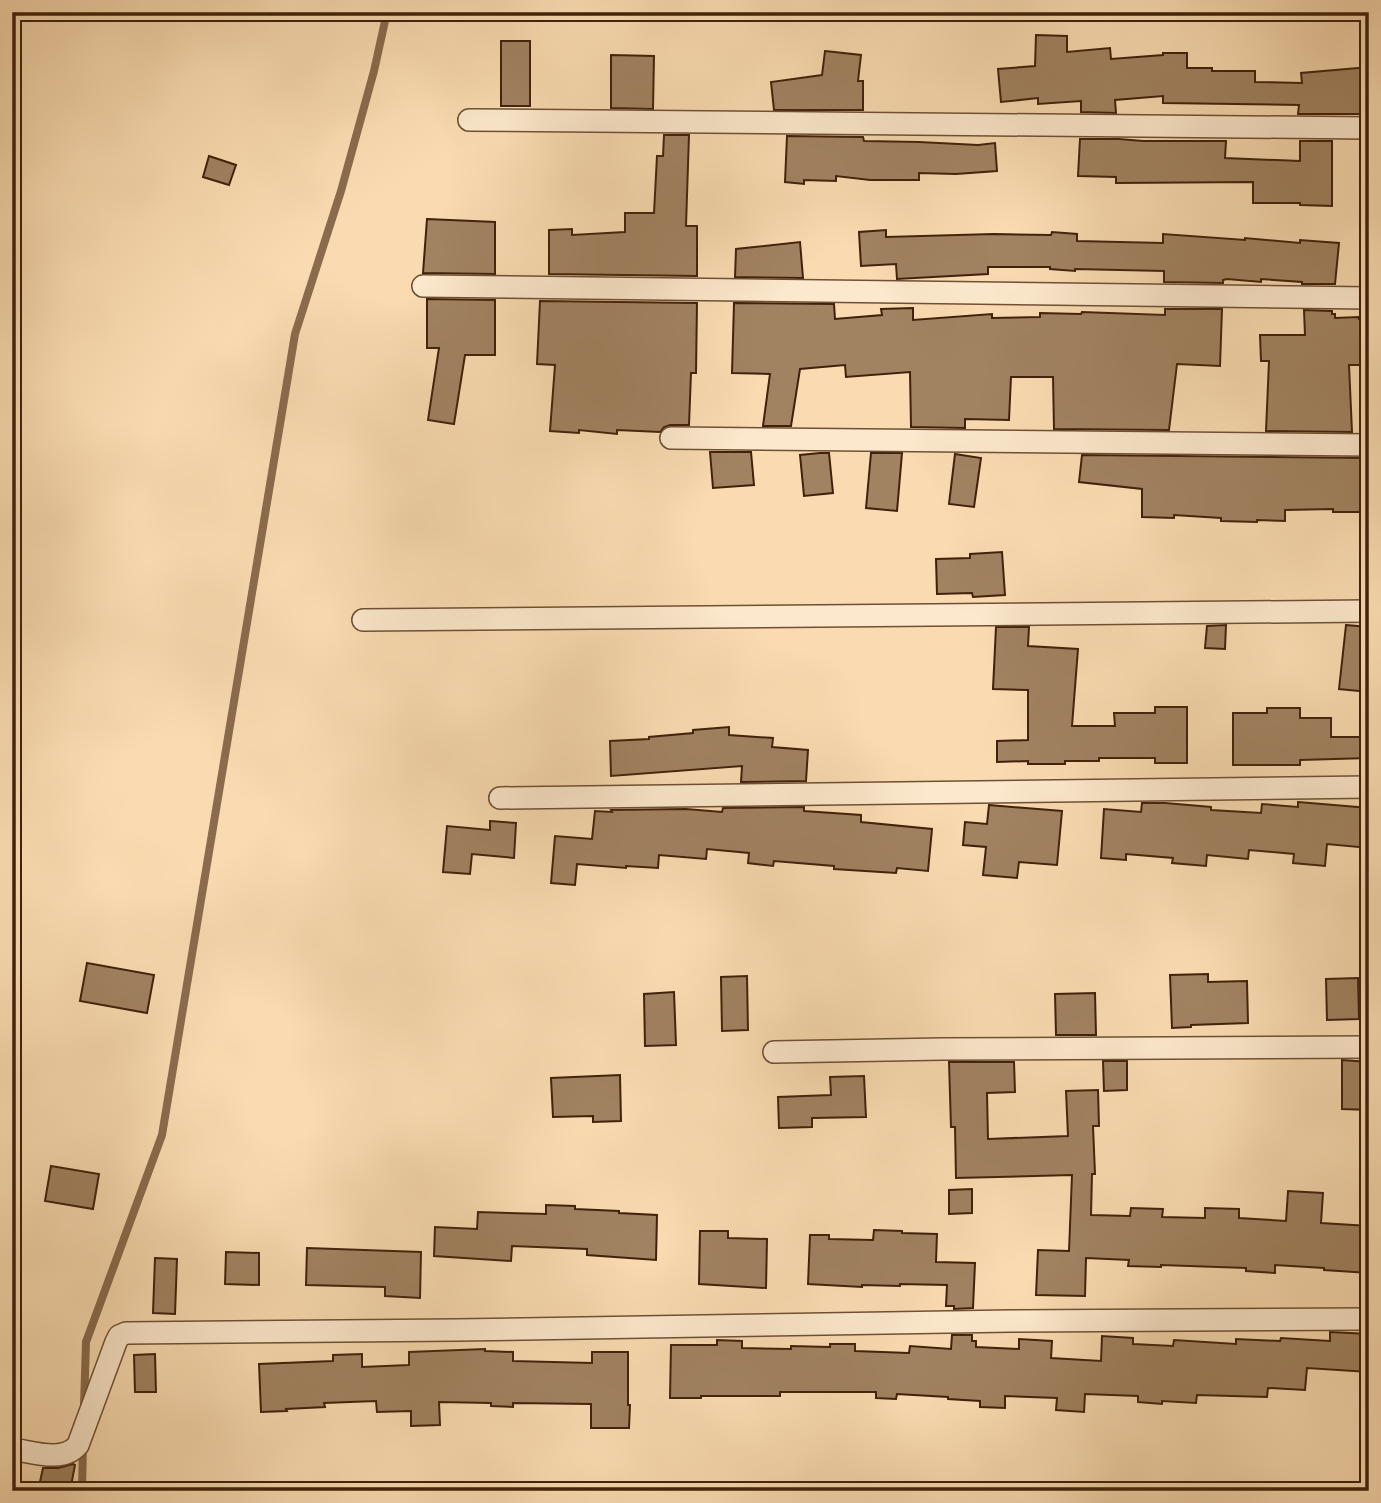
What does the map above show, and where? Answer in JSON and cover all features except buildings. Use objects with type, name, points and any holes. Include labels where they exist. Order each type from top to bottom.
[{"type":"street","points":[[469,120],[1369,128]]},
{"type":"street","points":[[423,286],[1369,298]]},
{"type":"street","points":[[671,438],[1369,446]]},
{"type":"street","points":[[363,620],[1369,611]]},
{"type":"street","points":[[500,798],[1369,787]]},
{"type":"street","points":[[774,1052],[1369,1047]]},
{"type":"street","points":[[12,1449],[48,1455],[65,1454],[74,1450],[116,1342],[119,1336],[126,1332],[1369,1319]]},
{"type":"waterway","points":[[84,1406],[86,1342],[162,1135],[295,334],[341,191],[387,12]]},
{"type":"waterway","points":[[82,1491],[83,1444]]}]
